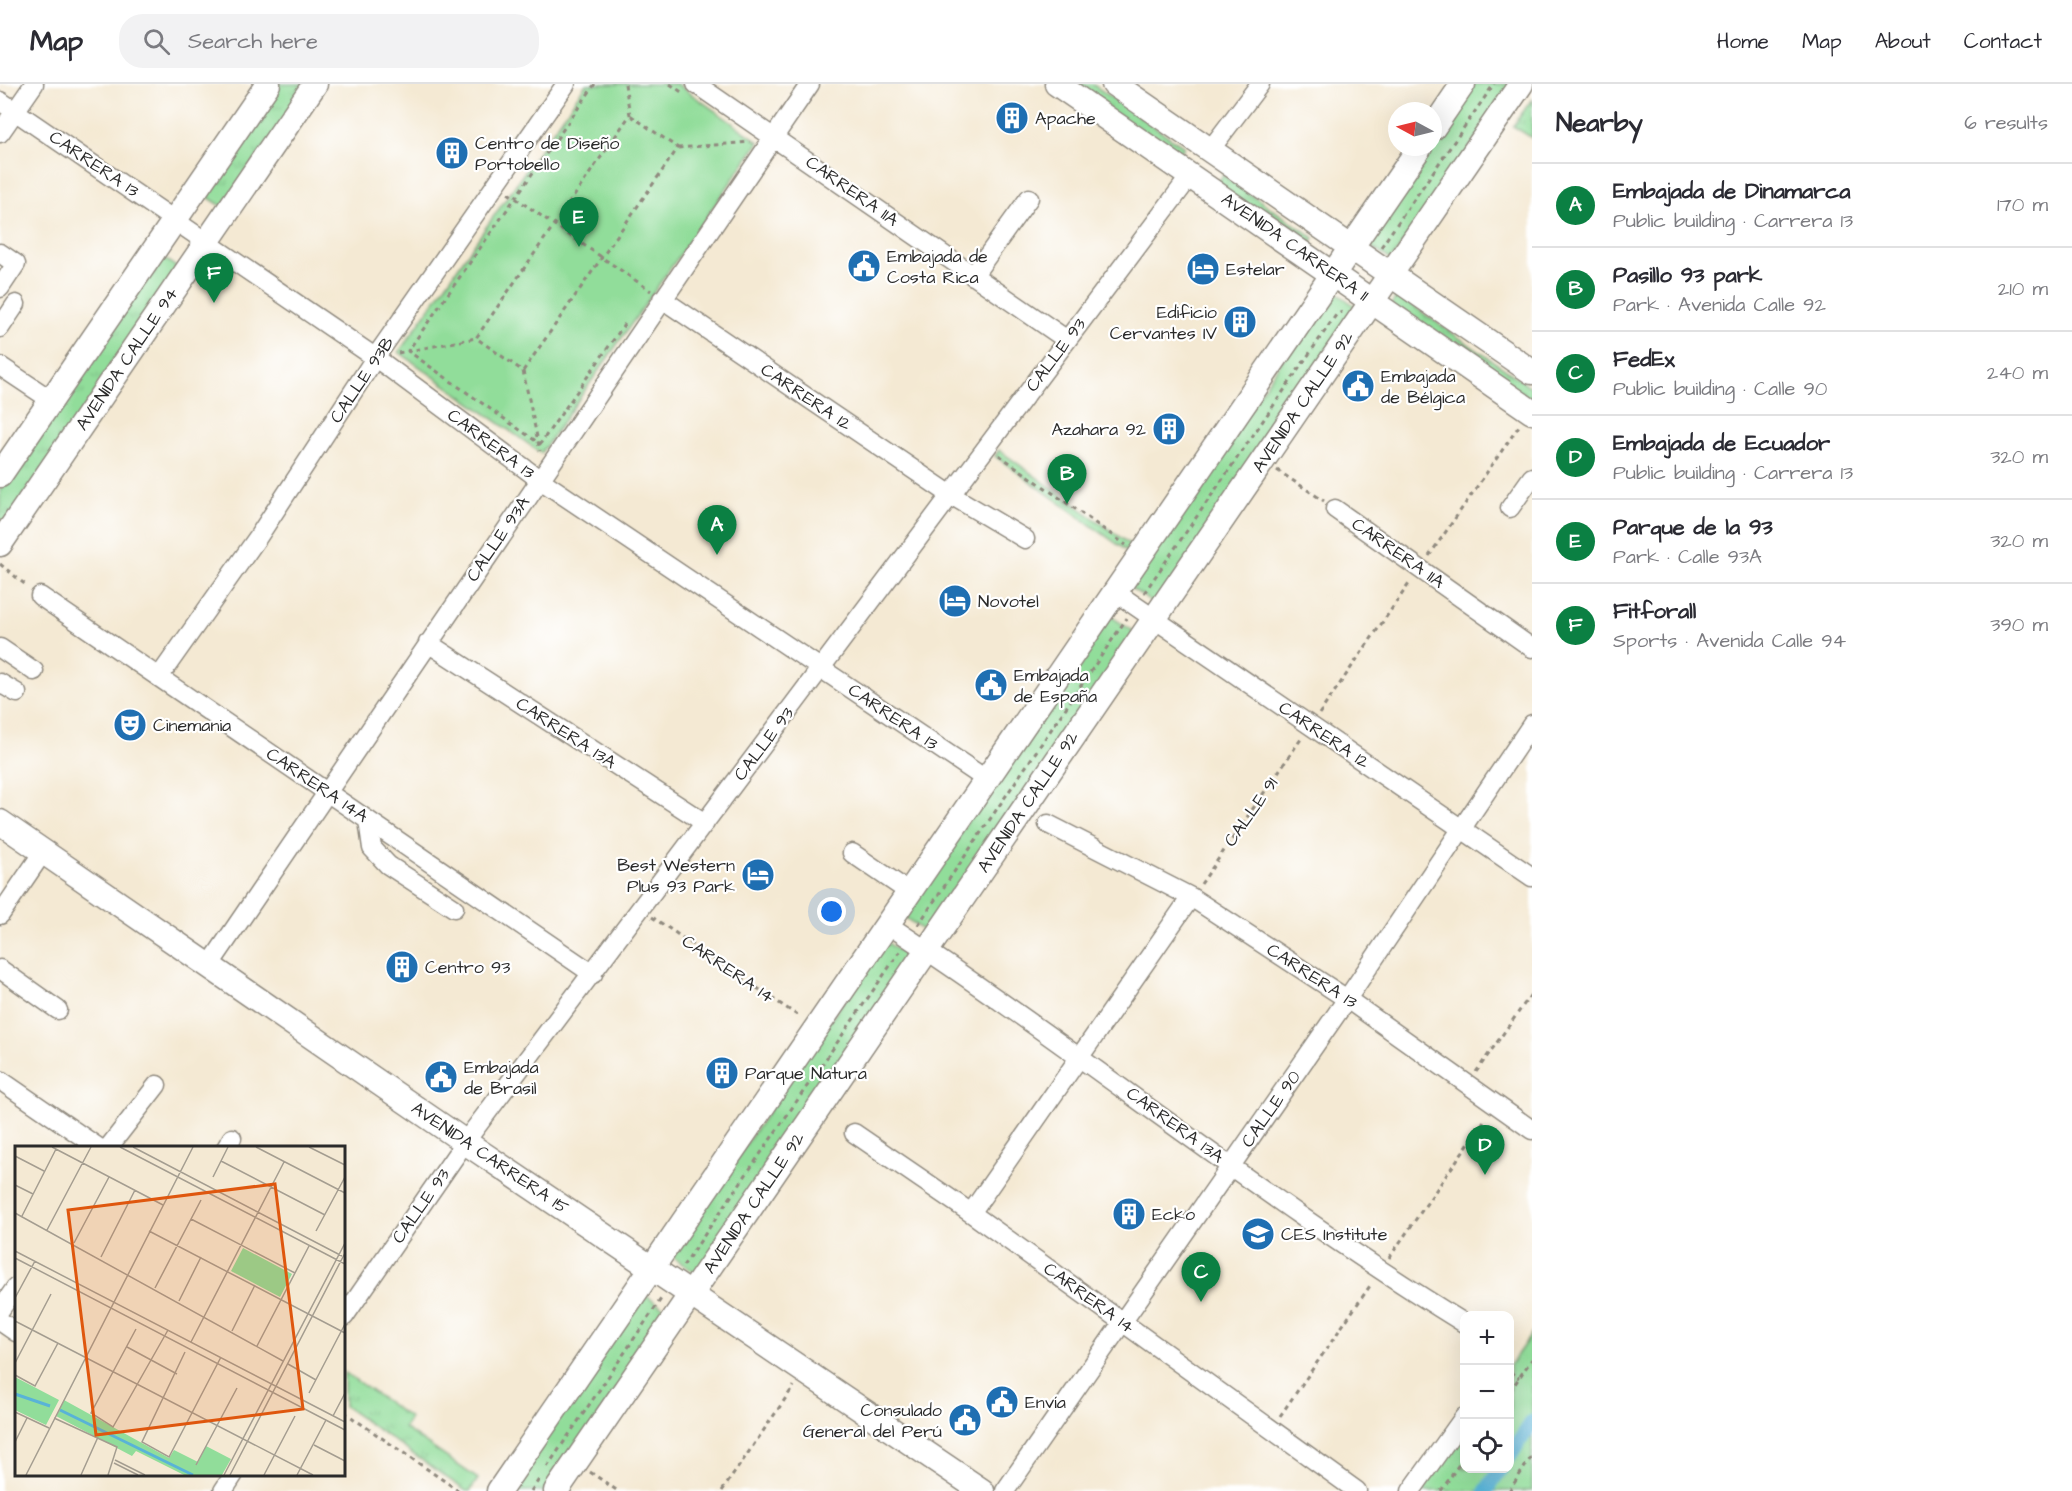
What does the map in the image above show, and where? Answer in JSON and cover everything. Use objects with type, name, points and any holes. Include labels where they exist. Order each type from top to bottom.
[{"type":"main road","points":[[0,475],[268,84]]},
{"type":"main road","name":"AVENIDA CALLE 94","points":[[0,544],[315,84]]},
{"type":"main road","name":"AVENIDA CARRERA 11","points":[[1057,84],[1531,411]]},
{"type":"main road","name":"AVENIDA CARRERA 11","points":[[1114,84],[1532,372]]},
{"type":"main road","points":[[1442,115],[1463,84]]},
{"type":"main road","name":"AVENIDA CALLE 92","points":[[499,1491],[565,1385],[652,1268],[1332,275],[1371,261],[1521,84]]},
{"type":"main road","name":"AVENIDA CALLE 92","points":[[556,1491],[682,1288],[1145,612],[1263,461],[1372,302],[1371,261],[1416,156]]},
{"type":"main road","name":"AVENIDA CARRERA 15","points":[[0,822],[465,1142],[982,1491]]},
{"type":"street","points":[[0,133],[8,106],[34,84]]},
{"type":"street","name":"CALLE 93B","points":[[159,677],[384,356],[496,185],[566,84]]},
{"type":"street","name":"CALLE 93A","points":[[209,966],[539,479],[655,294],[774,137],[810,84]]},
{"type":"street","points":[[1210,150],[1260,84]]},
{"type":"street","name":"CARRERA 11A","points":[[692,90],[774,137],[1067,340]]},
{"type":"street","name":"CARRERA 13","points":[[8,106],[207,242],[384,356],[539,479],[987,780]]},
{"type":"street","name":"CALLE 93","points":[[345,1314],[465,1142],[594,974],[640,909],[1191,175]]},
{"type":"street","points":[[974,276],[1029,198]]},
{"type":"street","points":[[0,253],[16,264],[0,288]]},
{"type":"street","name":"CARRERA 12","points":[[655,294],[951,495],[1025,539]]},
{"type":"street","points":[[0,328],[16,304]]},
{"type":"street","points":[[0,366],[51,400]]},
{"type":"street","points":[[1510,508],[1532,477]]},
{"type":"street","name":"CARRERA 11A","points":[[1335,509],[1532,648]]},
{"type":"street","name":"CARRERA 12","points":[[1115,592],[1532,878]]},
{"type":"street","name":"CARRERA 14A","points":[[40,596],[594,974]]},
{"type":"street","name":"CARRERA 13A","points":[[428,643],[705,823]]},
{"type":"street","points":[[0,648],[34,671]]},
{"type":"street","points":[[0,683],[17,693]]},
{"type":"street","name":"CALLE 90","points":[[1005,1491],[1124,1324],[1532,724]]},
{"type":"street","points":[[368,820],[372,848],[388,865],[454,908]]},
{"type":"street","name":"CARRERA 13","points":[[1048,824],[1191,897],[1347,999],[1532,1130]]},
{"type":"street","points":[[0,915],[43,852]]},
{"type":"street","points":[[852,853],[909,892]]},
{"type":"street","points":[[971,1213],[1191,897]]},
{"type":"street","name":"CARRERA 13A","points":[[887,924],[1080,1057],[1380,1271],[1460,1321]]},
{"type":"street","points":[[0,969],[58,1010]]},
{"type":"street","points":[[0,1080],[96,1146]]},
{"type":"street","points":[[110,1146],[157,1085]]},
{"type":"street","name":"CARRERA 14","points":[[854,1133],[971,1213],[1357,1491]]},
{"type":"street","points":[[0,1310],[15,1288]]},
{"type":"street","points":[[0,1320],[15,1331]]},
{"type":"street","points":[[1411,1491],[1463,1419]]},
{"type":"path","points":[[408,351],[595,84]]},
{"type":"path","points":[[384,356],[476,338],[630,115],[625,84]]},
{"type":"path","points":[[670,84],[692,90]]},
{"type":"path","points":[[1371,261],[1494,84]]},
{"type":"path","points":[[630,115],[678,148],[752,142]]},
{"type":"path","points":[[743,135],[752,142]]},
{"type":"path","points":[[745,151],[752,142]]},
{"type":"path","points":[[523,371],[678,148]]},
{"type":"path","points":[[496,185],[655,294]]},
{"type":"path","points":[[642,299],[655,294]]},
{"type":"path","points":[[1336,307],[1336,315]]},
{"type":"path","points":[[531,1491],[682,1288],[822,1064],[918,945],[1145,612],[1336,315],[1348,309]]},
{"type":"path","points":[[540,444],[629,318]]},
{"type":"path","points":[[476,338],[523,371],[540,444],[540,456]]},
{"type":"path","points":[[408,351],[540,444]]},
{"type":"path","name":"CALLE 91","points":[[1191,897],[1531,411]]},
{"type":"path","points":[[986,446],[1140,555]]},
{"type":"path","name":"CARRERA 11A","points":[[1263,461],[1335,509]]},
{"type":"path","points":[[0,564],[40,596]]},
{"type":"path","name":"CARRERA 14","points":[[640,909],[816,1028]]},
{"type":"path","points":[[1467,1084],[1532,993]]},
{"type":"path","points":[[816,1028],[822,1064],[821,1075]]},
{"type":"path","points":[[1514,1384],[1532,1359]]},
{"type":"path","points":[[1514,1375],[1519,1378]]},
{"type":"path","points":[[722,1491],[795,1386]]},
{"type":"path","points":[[345,1413],[459,1491]]},
{"type":"path","points":[[1509,1491],[1532,1456]]},
{"type":"path","points":[[576,1462],[618,1491]]},
{"type":"path","points":[[1441,1491],[1460,1463]]},
{"type":"green space","points":[[279,84],[308,84],[223,207],[203,194]]},
{"type":"green space","points":[[586,84],[677,84],[759,142],[541,453],[399,352]]},
{"type":"green space","points":[[1066,84],[1092,84],[1184,147],[1176,159]]},
{"type":"green space","points":[[1475,84],[1514,84],[1391,260],[1365,243],[1425,156],[1442,156],[1442,132]]},
{"type":"green space","points":[[1532,99],[1532,138],[1513,126]]},
{"type":"green space","points":[[1223,175],[1314,238],[1307,248],[1216,185]]},
{"type":"green space","points":[[161,256],[180,270],[0,531],[0,490]]},
{"type":"green space","points":[[1331,289],[1358,308],[1156,605],[1128,586]]},
{"type":"green space","points":[[1397,295],[1532,388],[1532,411],[1389,308]]},
{"type":"green space","points":[[999,450],[1139,551],[1135,557],[995,456]]},
{"type":"green space","points":[[1109,615],[1137,634],[931,936],[903,916]]},
{"type":"green space","points":[[885,941],[913,961],[698,1275],[670,1255]]},
{"type":"green space","points":[[642,1293],[670,1312],[547,1491],[506,1491]]},
{"type":"green space","points":[[1532,1333],[1532,1491],[1421,1491],[1460,1435],[1460,1473],[1514,1473],[1514,1359]]},
{"type":"green space","points":[[345,1373],[410,1418],[404,1428],[478,1479],[470,1491],[466,1491],[345,1407]]},
{"type":"waterway","points":[[1514,1450],[1532,1422]]},
{"type":"waterway","points":[[1486,1491],[1498,1473]]},
{"type":"place","name":"Apache","points":[[1012,118]]},
{"type":"place","name":"Centro de Diseño Portobello","points":[[452,153]]},
{"type":"place","name":"Parque de la 93","points":[[579,247]]},
{"type":"place","name":"Embajada de Costa Rica","points":[[864,266]]},
{"type":"place","name":"Estelar","points":[[1203,269]]},
{"type":"place","name":"Fitforall","points":[[214,303]]},
{"type":"place","name":"Edificio Cervantes IV","points":[[1240,322]]},
{"type":"place","name":"Embajada de Bélgica","points":[[1358,386]]},
{"type":"place","name":"Azahara 92","points":[[1169,429]]},
{"type":"place","name":"Pasillo 93 park","points":[[1067,504]]},
{"type":"place","name":"Embajada de Dinamarca","points":[[717,555]]},
{"type":"place","name":"Novotel","points":[[955,601]]},
{"type":"place","name":"Embajada de España","points":[[991,685]]},
{"type":"place","name":"Cinemania","points":[[130,725]]},
{"type":"place","name":"Best Western Plus 93 Park","points":[[758,875]]},
{"type":"place","name":"Centro 93","points":[[402,967]]},
{"type":"place","name":"Parque Natura","points":[[722,1073]]},
{"type":"place","name":"Embajada de Brasil","points":[[441,1077]]},
{"type":"place","name":"Embajada de Ecuador","points":[[1485,1175]]},
{"type":"place","name":"Ecko","points":[[1129,1214]]},
{"type":"place","name":"CES Institute","points":[[1258,1234]]},
{"type":"place","name":"FedEx","points":[[1201,1302]]},
{"type":"place","name":"Envía","points":[[1002,1402]]},
{"type":"place","name":"Consulado General del Perú","points":[[965,1420]]}]
